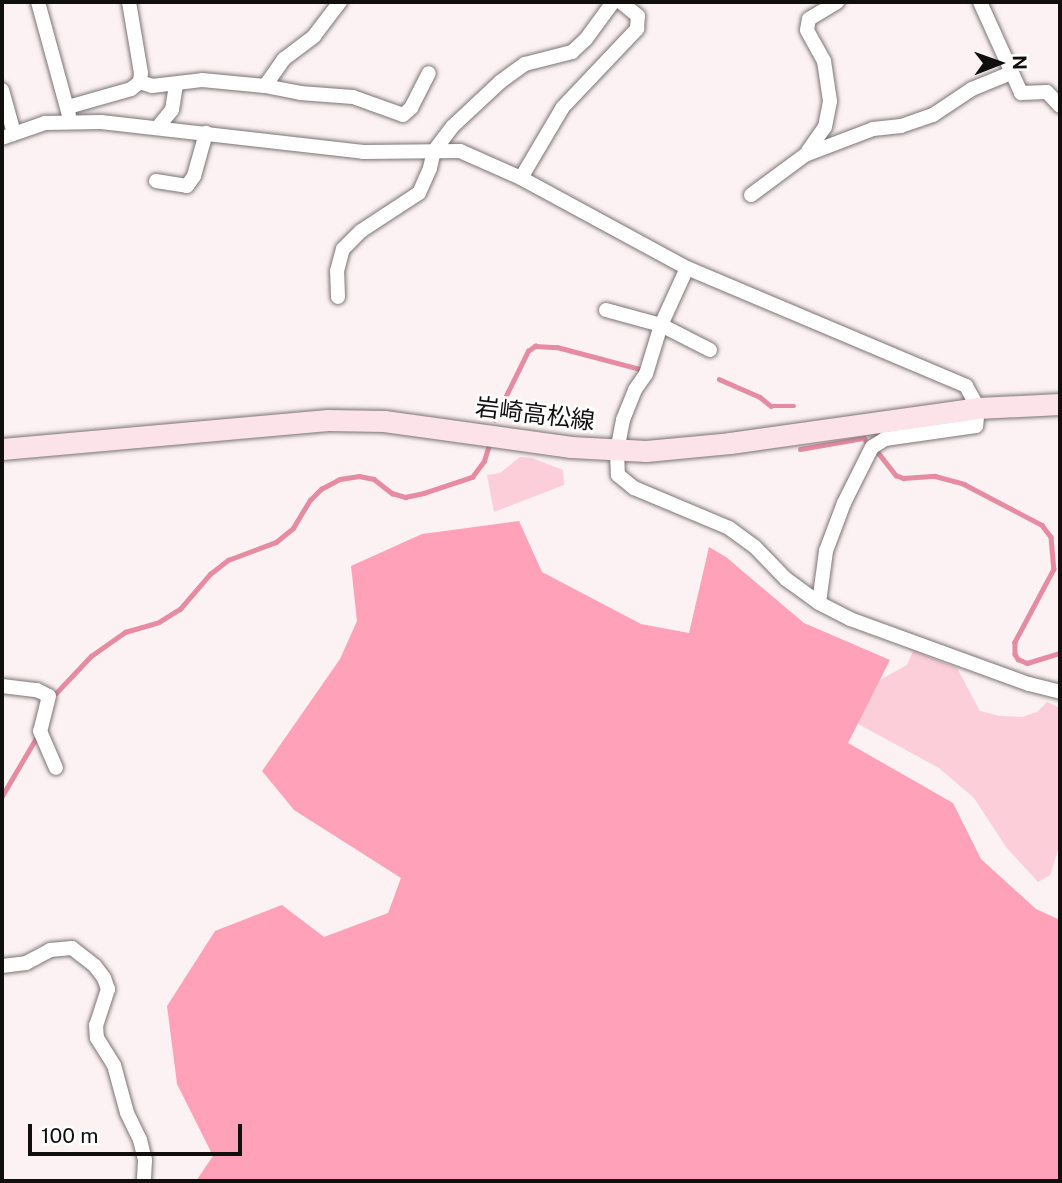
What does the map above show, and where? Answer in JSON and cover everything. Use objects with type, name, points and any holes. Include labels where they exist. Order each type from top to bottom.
[{"type":"main road","name":"岩崎高松線","points":[[2,449],[328,420],[384,421],[571,447],[646,452],[730,443],[978,408],[1060,404]]},
{"type":"street","points":[[38,2],[69,114]]},
{"type":"street","points":[[2,90],[8,135],[69,114],[104,94],[131,89],[140,82],[141,72],[129,2]]},
{"type":"street","points":[[265,86],[285,59],[314,36],[340,2]]},
{"type":"street","points":[[338,297],[337,271],[343,249],[361,231],[419,193],[430,168],[433,151],[453,126],[500,82],[525,64],[572,52],[586,39],[613,2]]},
{"type":"street","points":[[522,178],[563,107],[637,29],[638,16],[621,2]]},
{"type":"street","points":[[805,155],[825,127],[830,102],[824,61],[807,30],[809,19],[837,2]]},
{"type":"street","points":[[980,2],[1021,93],[1047,92],[1060,106]]},
{"type":"street","points":[[140,82],[152,86],[202,80],[353,97],[403,115],[411,108],[429,73]]},
{"type":"street","points":[[751,195],[805,155],[873,129],[901,126],[933,115],[972,89],[1011,73]]},
{"type":"street","points":[[158,127],[172,110],[176,84]]},
{"type":"street","points":[[69,114],[363,152],[460,151],[522,178],[687,268],[966,386],[978,408],[976,426],[885,439],[872,447],[844,503],[826,551],[819,603]]},
{"type":"street","points":[[156,181],[187,186],[194,177],[206,133]]},
{"type":"street","points":[[687,268],[661,325],[646,374],[635,390],[623,420],[617,450],[618,475],[635,488],[729,528],[755,547],[786,579],[819,603],[850,619],[1028,684],[1060,692]]},
{"type":"street","points":[[607,310],[661,325],[710,350]]},
{"type":"street","points":[[2,686],[37,690],[49,696],[40,731],[56,768]]},
{"type":"street","points":[[2,966],[26,963],[50,950],[72,948],[95,966],[104,978],[108,989],[96,1025],[97,1038],[114,1065],[127,1113],[140,1140],[145,1160],[144,1181]]},
{"type":"shaded area","points":[[520,457],[532,458],[563,470],[564,485],[494,512],[487,475],[500,473]]},
{"type":"shaded area","points":[[519,521],[542,572],[641,624],[689,633],[709,547],[726,557],[804,623],[890,660],[848,743],[953,803],[981,859],[1036,909],[1060,920],[1060,1181],[196,1181],[213,1156],[177,1084],[167,1006],[215,931],[282,905],[324,937],[388,913],[401,878],[294,810],[262,771],[340,659],[357,621],[351,566],[422,534]]},
{"type":"shaded area","points":[[913,651],[957,668],[980,711],[1000,716],[1022,717],[1037,712],[1047,702],[1060,708],[1060,844],[1050,875],[1038,882],[1006,847],[974,798],[939,768],[849,719],[867,687],[907,665]]},
{"type":"waterway","points":[[494,420],[528,351],[535,346],[557,347],[640,369]]},
{"type":"waterway","points":[[719,379],[760,397],[771,406],[794,406]]},
{"type":"waterway","points":[[800,449],[864,438],[868,444]]},
{"type":"waterway","points":[[56,693],[91,656],[125,632],[159,622],[180,609],[210,574],[228,560],[276,542],[293,528],[310,500],[321,489],[340,479],[359,476],[374,479],[392,493],[405,497],[424,493],[472,477],[484,461],[488,448]]},
{"type":"waterway","points":[[877,451],[896,475],[903,478],[935,476],[964,484],[1042,525],[1051,537],[1054,569],[1015,642],[1015,654],[1018,659],[1027,663],[1060,653]]},
{"type":"waterway","points":[[2,796],[36,738]]}]
